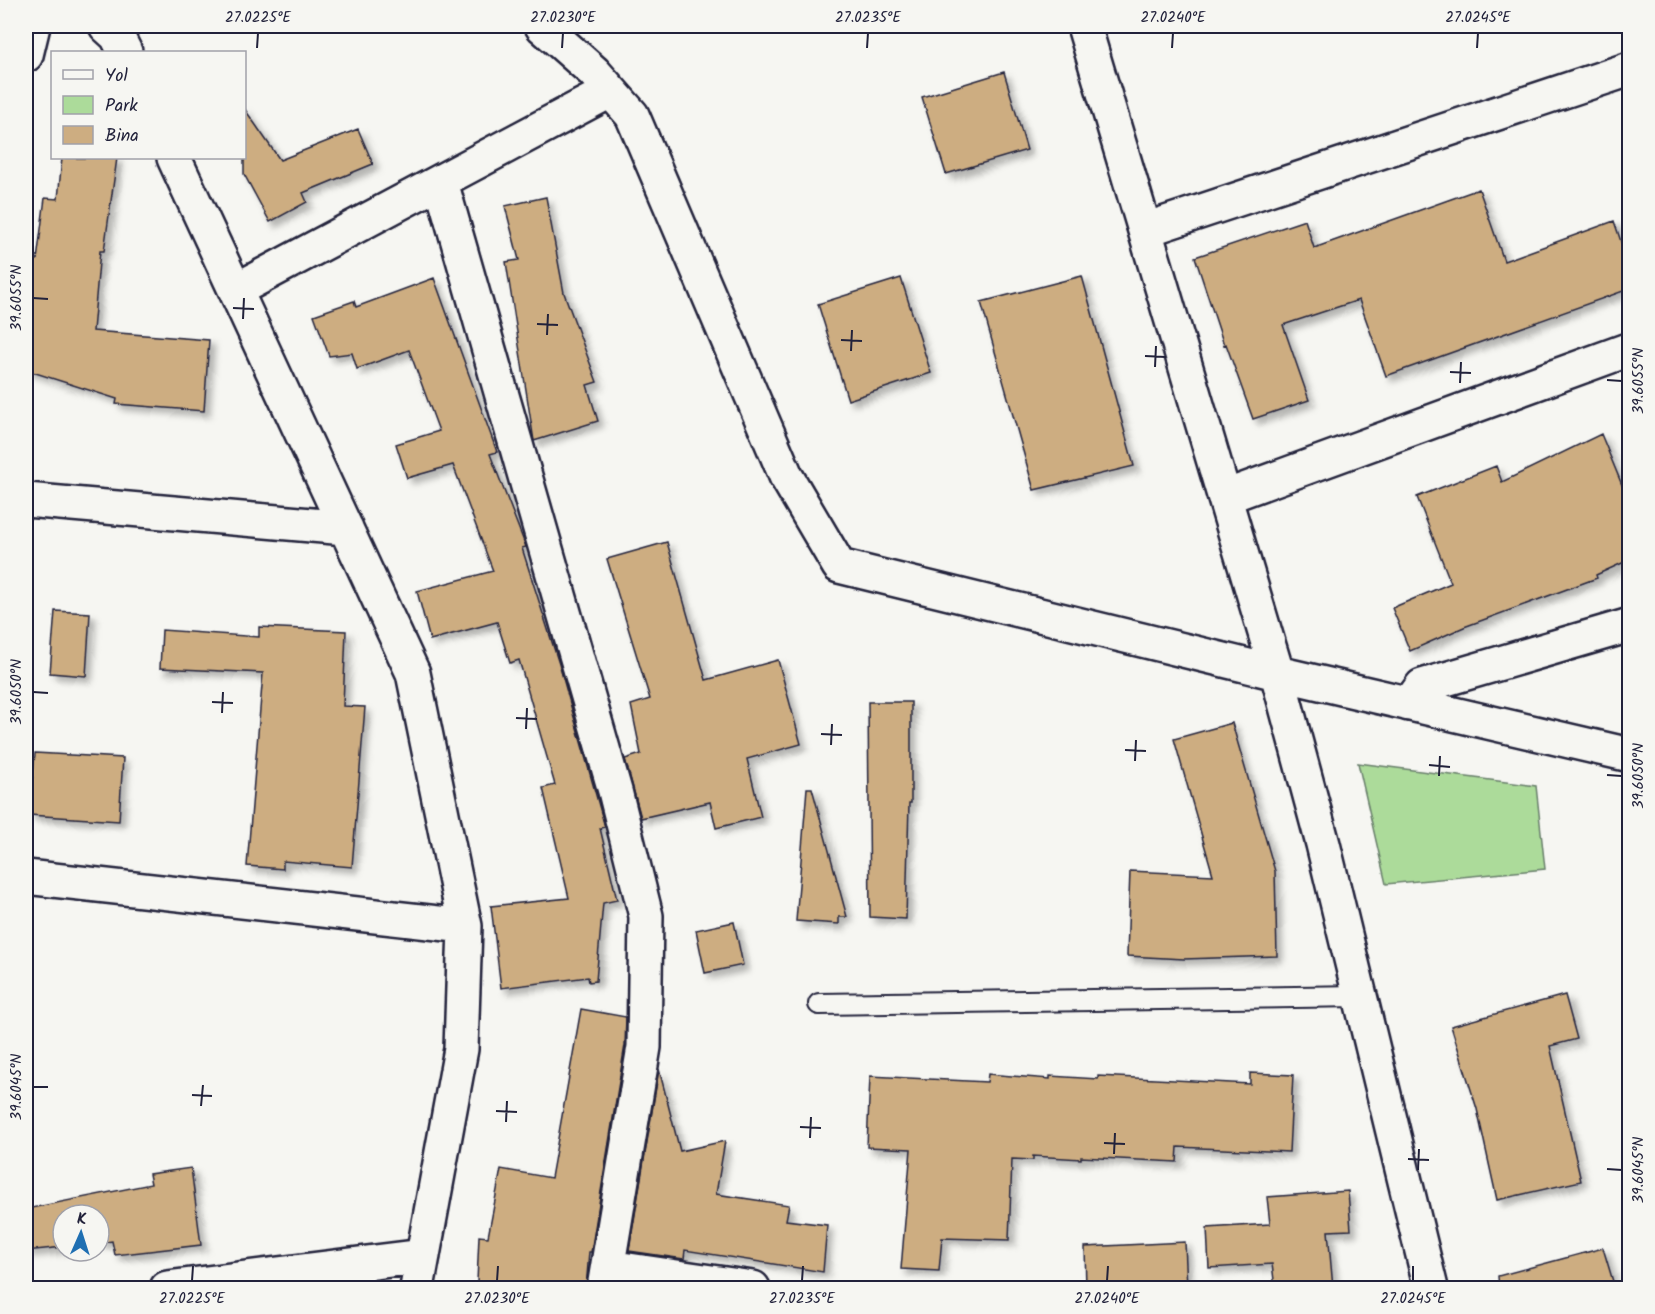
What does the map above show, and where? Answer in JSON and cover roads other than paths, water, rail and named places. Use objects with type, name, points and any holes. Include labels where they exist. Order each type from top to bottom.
[{"type":"street","points":[[26,55],[33,26]]},
{"type":"street","points":[[105,26],[117,36],[124,51]]},
{"type":"street","points":[[542,26],[594,72],[632,115],[786,476],[839,566],[1277,673],[1629,755]]},
{"type":"street","points":[[1084,26],[1277,673],[1360,996],[1431,1288]]},
{"type":"street","points":[[1145,230],[1629,69]]},
{"type":"street","points":[[236,290],[610,91]]},
{"type":"street","points":[[174,159],[413,673],[465,926],[461,1049],[417,1288]]},
{"type":"street","points":[[441,182],[615,791],[646,916],[644,1047],[606,1278],[753,1288]]},
{"type":"street","points":[[1225,497],[1629,349]]},
{"type":"street","points":[[26,500],[346,528]]},
{"type":"street","points":[[1409,704],[1422,686],[1629,625]]},
{"type":"street","points":[[26,877],[465,926]]},
{"type":"street","points":[[166,1288],[423,1256]]},
{"type":"lane","points":[[819,1004],[1360,996]]}]
